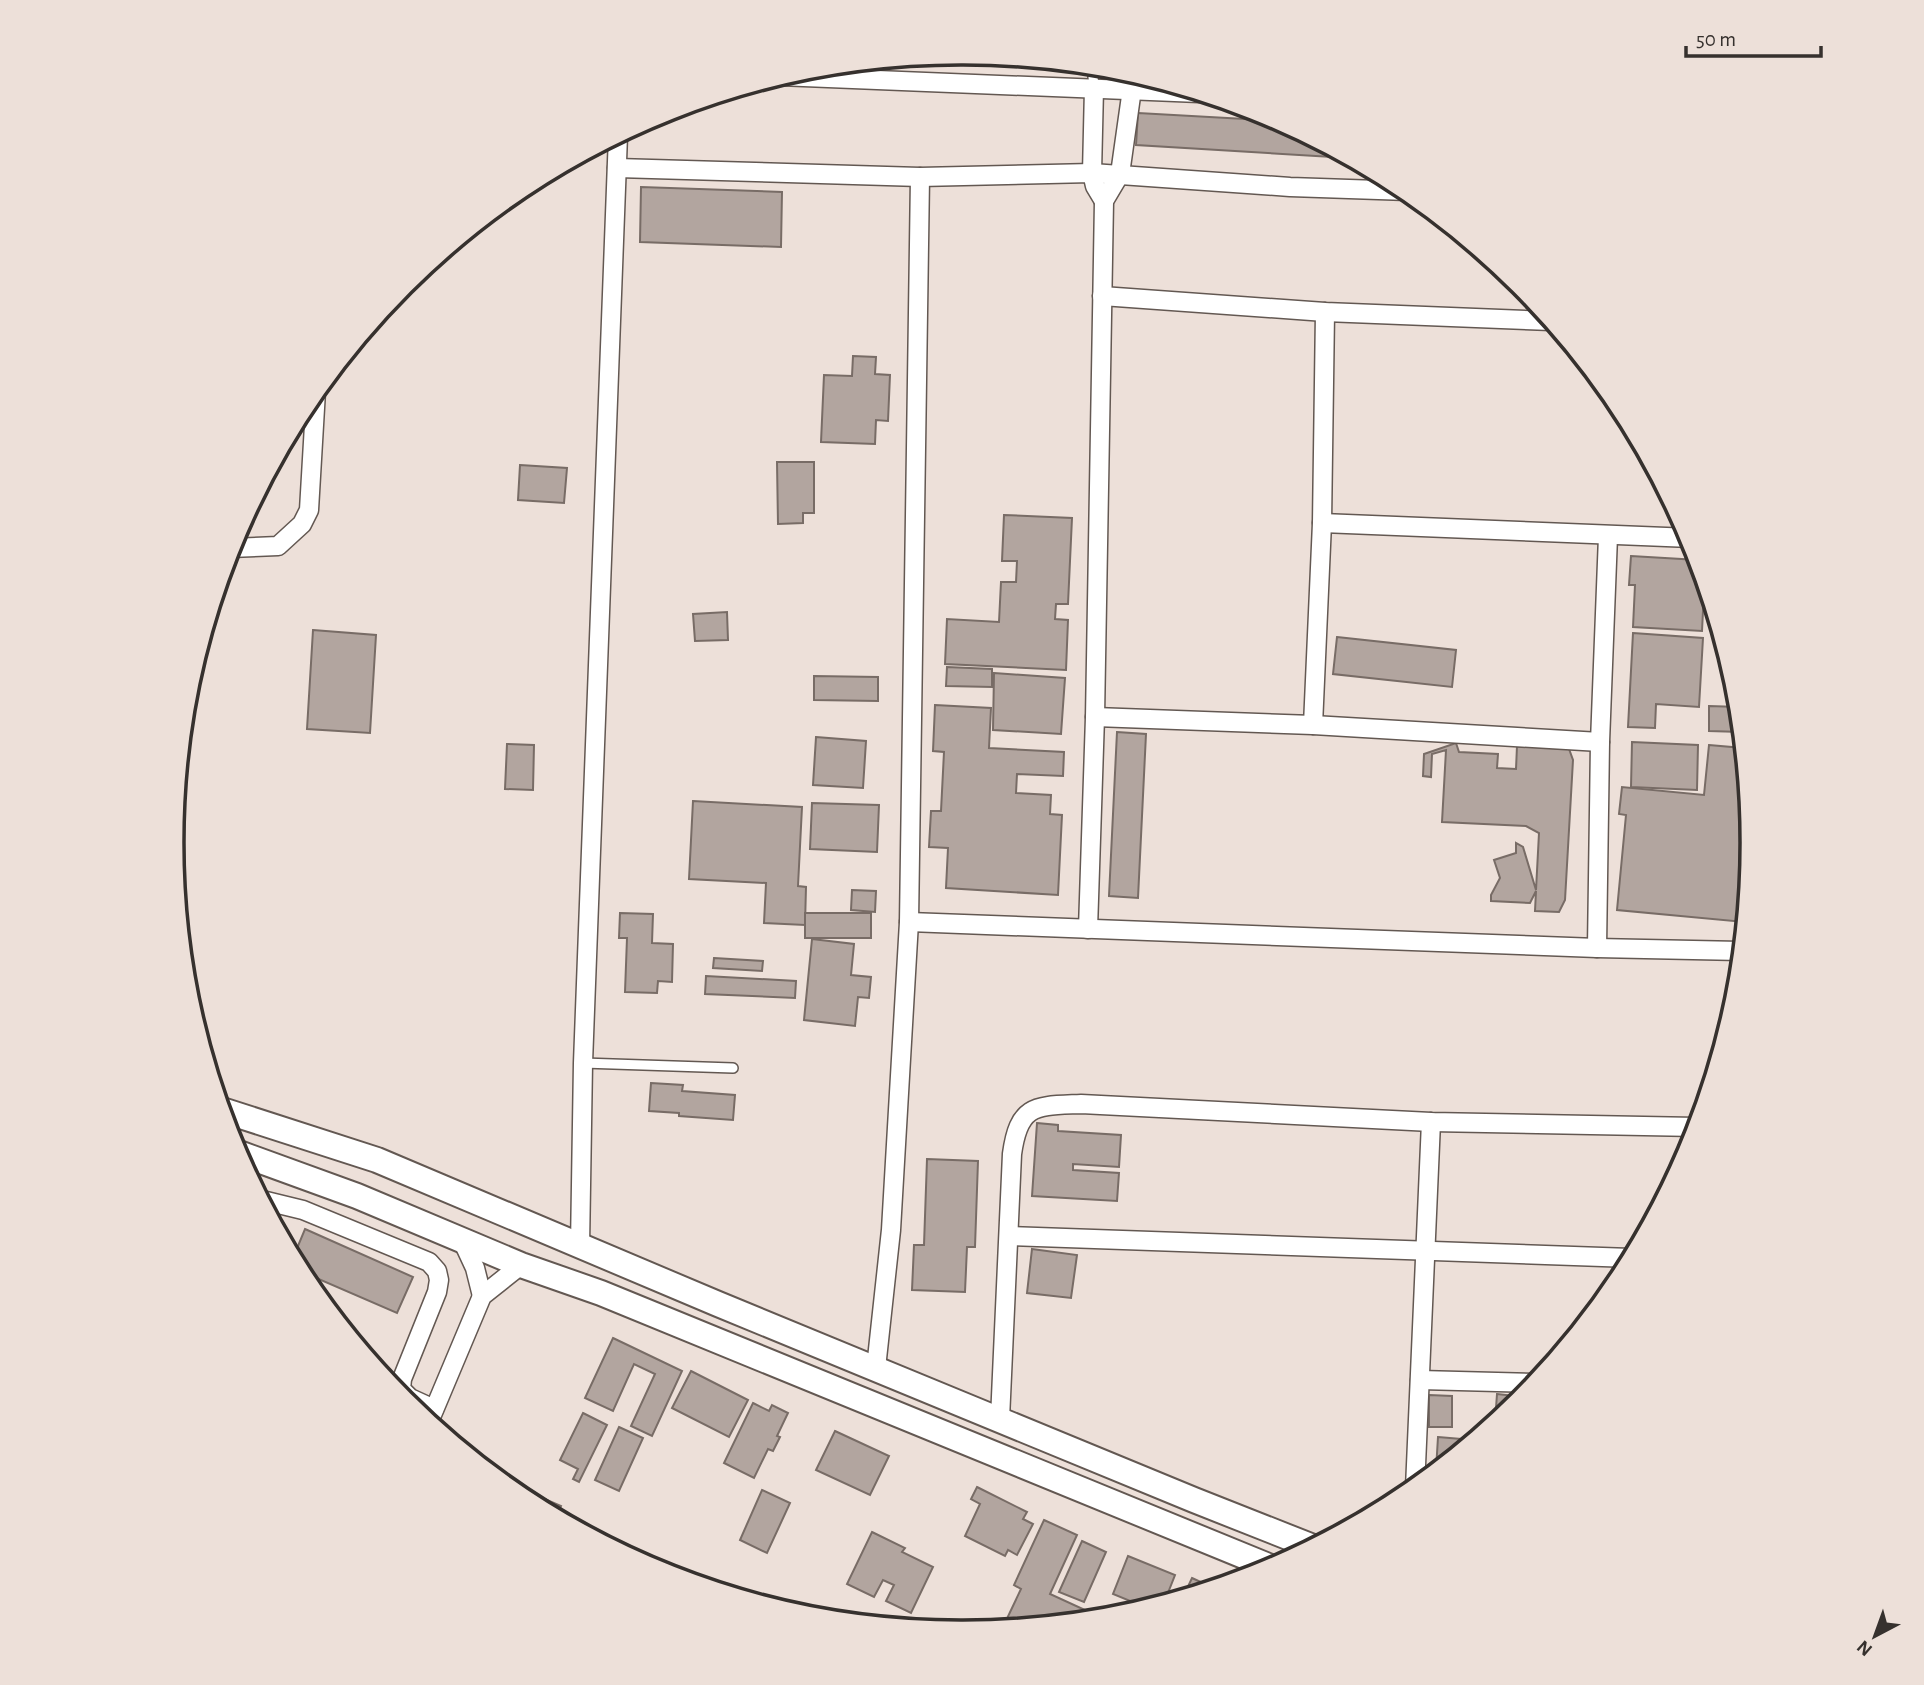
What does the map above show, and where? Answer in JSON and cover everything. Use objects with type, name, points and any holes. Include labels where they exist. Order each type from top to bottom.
[{"type":"street","points":[[823,78],[1162,91]]},
{"type":"street","points":[[1094,88],[1092,173],[1095,186],[1104,201]]},
{"type":"street","points":[[1088,929],[1095,718],[1104,201],[1120,174],[1132,89]]},
{"type":"street","points":[[580,1246],[583,1063],[618,145]]},
{"type":"street","points":[[617,168],[920,177],[1092,173],[1290,187],[1385,190]]},
{"type":"street","points":[[876,1368],[891,1230],[909,922],[920,177]]},
{"type":"street","points":[[1102,296],[1325,312],[1538,320]]},
{"type":"street","points":[[1313,725],[1322,523],[1325,312]]},
{"type":"street","points":[[242,547],[278,546],[302,524],[309,510],[315,410]]},
{"type":"street","points":[[1322,523],[1678,538]]},
{"type":"street","points":[[1597,948],[1600,742],[1608,536]]},
{"type":"street","points":[[1095,718],[1313,725],[1600,742]]},
{"type":"street","points":[[909,922],[1732,951]]},
{"type":"street","points":[[1000,1419],[1012,1154],[1015,1133],[1021,1121],[1040,1105],[1094,1105],[1431,1122],[1686,1127]]},
{"type":"street","points":[[234,1114],[377,1160],[1301,1542]]},
{"type":"street","points":[[1416,1474],[1431,1122]]},
{"type":"street","points":[[251,1157],[357,1196],[521,1265],[601,1293],[1259,1561]]},
{"type":"street","points":[[273,1203],[303,1210],[367,1235],[429,1262],[437,1271],[437,1292],[402,1381]]},
{"type":"street","points":[[1009,1236],[1620,1258]]},
{"type":"street","points":[[462,1240],[475,1268],[482,1296]]},
{"type":"street","points":[[433,1412],[482,1296],[521,1265]]},
{"type":"street","points":[[1420,1380],[1521,1383]]},
{"type":"street","points":[[1151,1518],[1154,1483]]},
{"type":"lane","points":[[1093,76],[1094,88]]},
{"type":"lane","points":[[583,1063],[733,1068]]},
{"type":"building","points":[[1138,113],[1247,119],[1328,157],[1136,145]]},
{"type":"building","points":[[641,187],[782,192],[781,247],[640,242]]},
{"type":"building","points":[[853,356],[876,357],[875,374],[890,375],[888,421],[876,420],[875,444],[821,442],[824,375],[852,376]]},
{"type":"building","points":[[777,462],[814,462],[814,513],[803,513],[803,523],[778,524]]},
{"type":"building","points":[[520,465],[567,468],[564,503],[518,500]]},
{"type":"building","points":[[1004,515],[1072,518],[1068,604],[1056,604],[1055,619],[1068,620],[1066,670],[945,664],[947,619],[999,622],[1001,582],[1016,582],[1017,561],[1002,561]]},
{"type":"building","points":[[1631,556],[1686,559],[1703,609],[1702,631],[1633,627],[1635,585],[1629,585]]},
{"type":"building","points":[[727,612],[728,640],[695,641],[693,614]]},
{"type":"building","points":[[313,630],[376,635],[370,733],[307,729]]},
{"type":"building","points":[[1633,633],[1703,638],[1699,707],[1656,704],[1655,728],[1628,727]]},
{"type":"building","points":[[1337,637],[1456,650],[1452,687],[1333,674]]},
{"type":"building","points":[[947,667],[992,669],[992,687],[946,686]]},
{"type":"building","points":[[994,673],[1065,678],[1061,734],[993,730]]},
{"type":"building","points":[[814,676],[878,677],[878,701],[814,700]]},
{"type":"building","points":[[935,705],[991,708],[989,748],[1064,752],[1063,776],[1017,774],[1016,793],[1051,795],[1050,814],[1062,815],[1058,895],[946,888],[948,848],[929,847],[931,811],[941,811],[944,752],[933,751]]},
{"type":"building","points":[[1709,706],[1727,707],[1732,732],[1709,731]]},
{"type":"building","points":[[1117,732],[1146,734],[1138,898],[1109,896]]},
{"type":"building","points":[[816,737],[866,741],[863,788],[813,785]]},
{"type":"building","points":[[1632,742],[1698,745],[1697,790],[1631,787]]},
{"type":"building","points":[[1456,743],[1459,752],[1498,754],[1497,768],[1516,769],[1517,746],[1569,749],[1573,760],[1565,900],[1559,912],[1535,911],[1536,891],[1530,903],[1491,901],[1491,895],[1500,878],[1494,860],[1516,853],[1516,843],[1523,847],[1536,890],[1539,833],[1526,826],[1442,822],[1446,750],[1432,754],[1431,777],[1423,776],[1424,754]]},
{"type":"building","points":[[507,744],[534,745],[533,790],[505,789]]},
{"type":"building","points":[[1709,745],[1734,747],[1740,842],[1735,921],[1617,910],[1626,815],[1619,814],[1622,787],[1704,795]]},
{"type":"building","points":[[693,801],[802,807],[798,886],[806,887],[805,925],[764,923],[766,883],[689,879]]},
{"type":"building","points":[[812,803],[879,805],[877,852],[810,849]]},
{"type":"building","points":[[852,890],[876,891],[875,912],[851,910]]},
{"type":"building","points":[[620,913],[653,914],[652,943],[673,944],[672,982],[658,981],[657,993],[625,992],[627,938],[619,938]]},
{"type":"building","points":[[805,913],[871,913],[871,938],[805,938]]},
{"type":"building","points":[[812,939],[854,944],[851,975],[871,977],[869,998],[858,997],[855,1026],[804,1020]]},
{"type":"building","points":[[714,958],[763,961],[762,971],[713,968]]},
{"type":"building","points":[[706,976],[796,981],[795,998],[705,994]]},
{"type":"building","points":[[651,1083],[683,1085],[682,1091],[735,1095],[733,1120],[649,1111]]},
{"type":"building","points":[[1037,1123],[1058,1125],[1058,1131],[1121,1135],[1119,1167],[1073,1164],[1073,1170],[1119,1173],[1117,1201],[1032,1196]]},
{"type":"building","points":[[927,1159],[978,1161],[975,1247],[967,1247],[965,1292],[912,1290],[914,1245],[924,1245]]},
{"type":"building","points":[[305,1229],[413,1277],[397,1313],[318,1279],[298,1247]]},
{"type":"building","points":[[1032,1249],[1077,1255],[1071,1298],[1027,1293]]},
{"type":"building","points":[[613,1338],[682,1371],[652,1436],[631,1426],[655,1374],[634,1364],[613,1411],[585,1398]]},
{"type":"building","points":[[691,1371],[748,1400],[729,1437],[672,1408]]},
{"type":"building","points":[[1497,1394],[1509,1395],[1496,1407]]},
{"type":"building","points":[[1429,1395],[1452,1396],[1452,1427],[1429,1427]]},
{"type":"building","points":[[753,1403],[769,1411],[772,1405],[788,1413],[773,1451],[768,1449],[754,1478],[724,1463]]},
{"type":"building","points":[[583,1413],[607,1425],[579,1482],[573,1479],[578,1469],[560,1460]]},
{"type":"building","points":[[619,1427],[643,1438],[619,1491],[595,1480]]},
{"type":"building","points":[[835,1431],[889,1456],[870,1495],[816,1470]]},
{"type":"building","points":[[1438,1437],[1461,1439],[1437,1459]]},
{"type":"building","points":[[977,1487],[1027,1512],[1023,1519],[1033,1524],[1017,1555],[1008,1550],[1005,1556],[965,1536],[980,1504],[971,1499]]},
{"type":"building","points":[[762,1490],[790,1503],[767,1553],[740,1540]]},
{"type":"building","points":[[1044,1520],[1077,1535],[1050,1594],[1085,1610],[1007,1619],[1021,1589],[1014,1585]]},
{"type":"building","points":[[872,1532],[905,1548],[902,1552],[933,1567],[911,1613],[886,1601],[894,1585],[883,1580],[874,1597],[847,1584]]},
{"type":"building","points":[[1082,1541],[1106,1552],[1084,1602],[1059,1592]]},
{"type":"building","points":[[1128,1556],[1175,1575],[1168,1592],[1131,1601],[1113,1594]]},
{"type":"building","points":[[1192,1578],[1201,1582],[1188,1586]]}]
